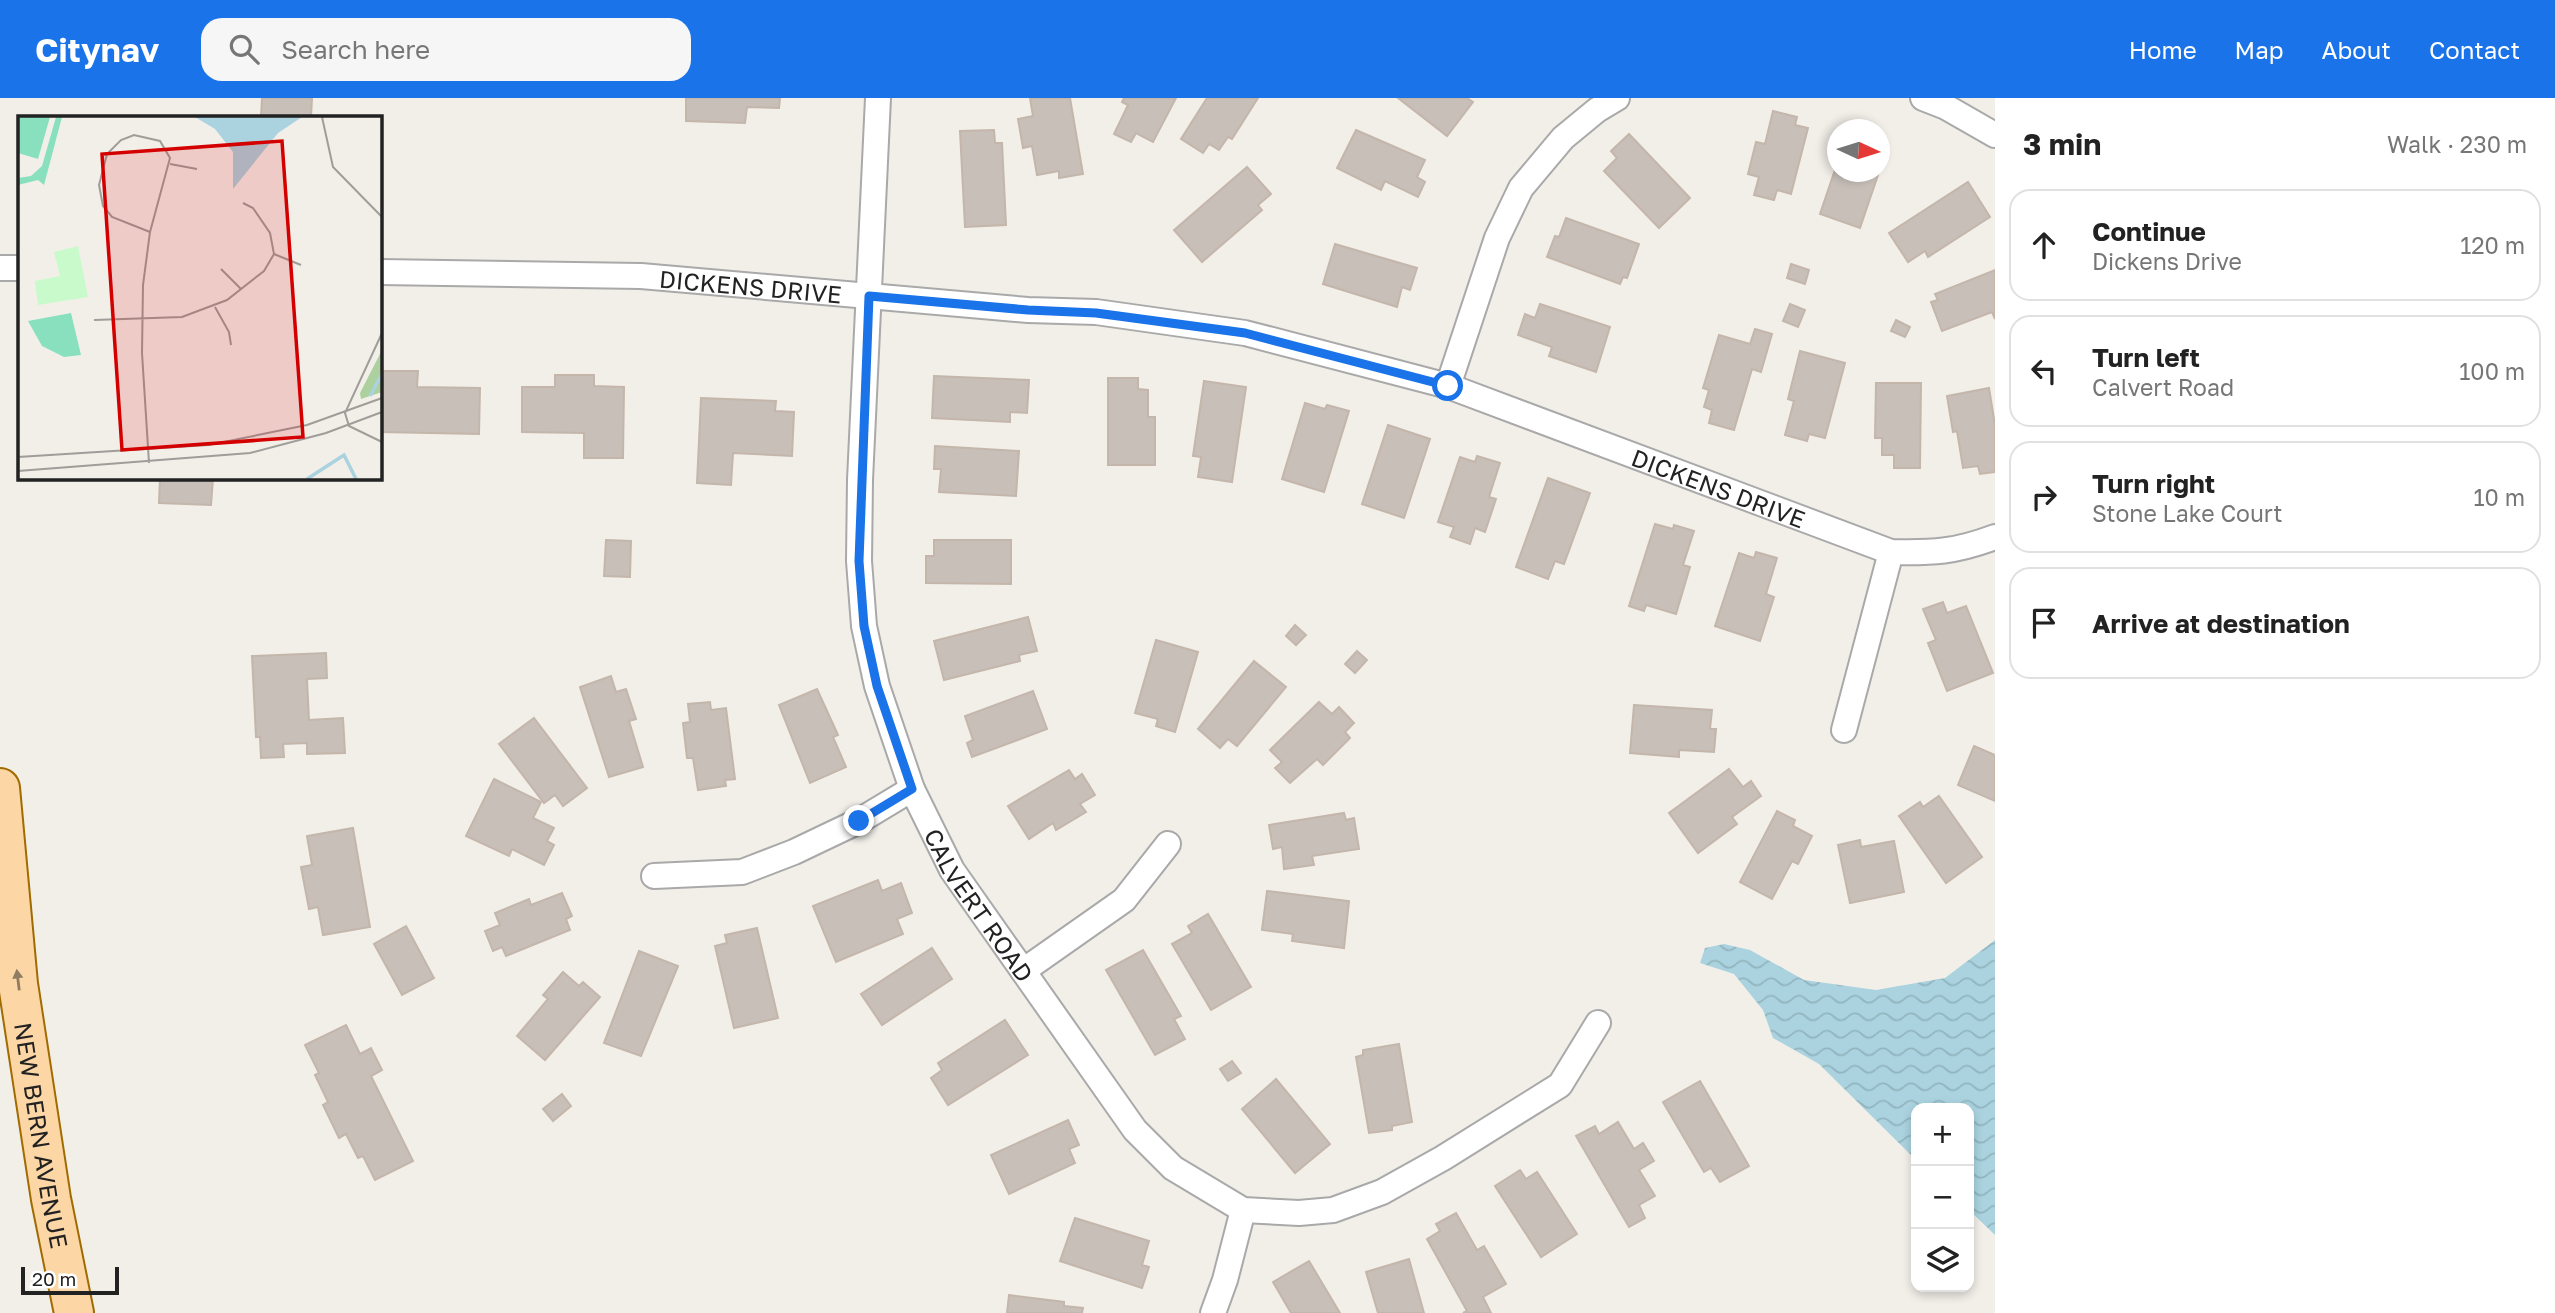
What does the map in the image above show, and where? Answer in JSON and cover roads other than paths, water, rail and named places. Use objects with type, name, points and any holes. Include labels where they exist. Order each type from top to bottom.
[{"type":"main road","name":"NEW BERN AVENUE","points":[[0,788],[18,984],[51,1199],[74,1313]]},
{"type":"street","name":"CALVERT ROAD","points":[[878,98],[859,534],[864,626],[877,686],[912,789],[952,870],[1135,1130],[1172,1168],[1243,1210],[1300,1213],[1333,1210],[1382,1192],[1443,1158],[1560,1085],[1598,1023]]},
{"type":"street","points":[[1448,386],[1497,239],[1521,188],[1563,138],[1597,110],[1618,98]]},
{"type":"street","points":[[1923,98],[1946,107],[1995,135]]},
{"type":"street","points":[[0,268],[18,268]]},
{"type":"street","name":"DICKENS DRIVE","points":[[382,272],[640,276],[1028,310],[1096,313],[1245,333],[1448,386],[1891,552],[1936,553],[1970,547],[1995,537]]},
{"type":"street","points":[[1844,730],[1891,552]]},
{"type":"street","points":[[654,876],[742,872],[859,821],[912,789]]},
{"type":"street","points":[[1023,971],[1124,900],[1168,844]]},
{"type":"street","points":[[1213,1313],[1243,1210]]},
{"type":"water","points":[[1995,940],[1995,1235],[1974,1215],[1974,1103],[1911,1103],[1911,1155],[1819,1064],[1773,1038],[1763,1010],[1734,974],[1700,963],[1705,948],[1724,944],[1750,950],[1804,980],[1876,990],[1945,978]]}]
